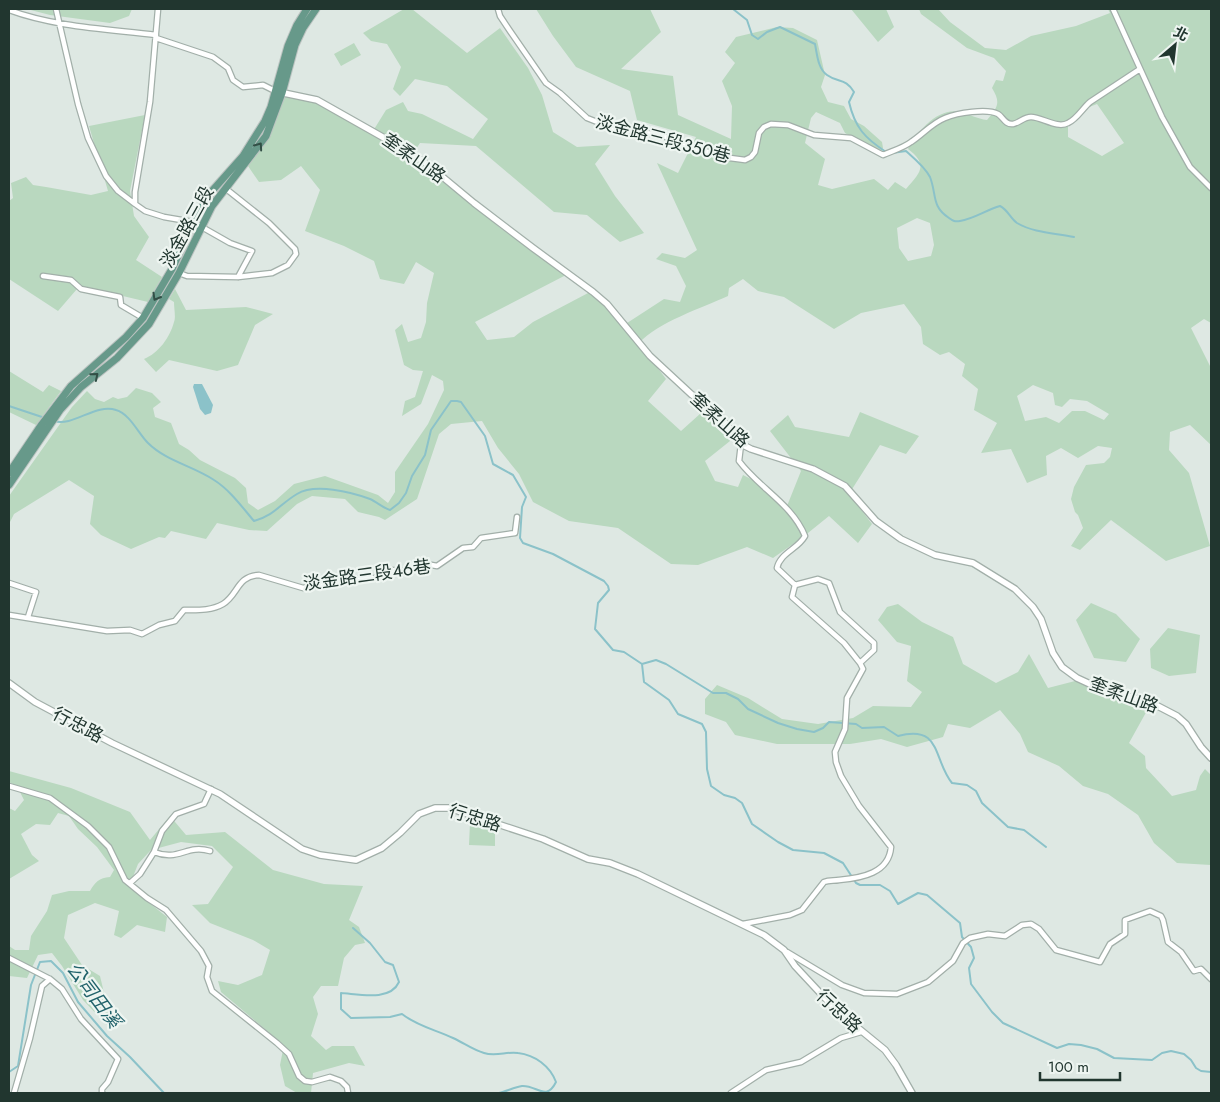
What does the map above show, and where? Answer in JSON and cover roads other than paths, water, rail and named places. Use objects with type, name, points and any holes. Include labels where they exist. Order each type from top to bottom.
[{"type":"main road","name":"淡金路三段","points":[[58,408],[117,358],[149,324],[179,273],[212,206],[266,136],[296,25],[307,9]]},
{"type":"main road","name":"淡金路三段","points":[[58,408],[82,375],[126,337],[143,318],[172,268],[193,222],[212,191],[243,156],[265,121],[279,92],[295,45],[303,28],[316,9]]},
{"type":"main road","points":[[9,473],[58,408]]},
{"type":"main road","points":[[9,485],[45,426]]},
{"type":"street","points":[[56,9],[61,23],[78,104],[88,138],[106,176],[118,191],[145,210],[164,217],[202,225],[230,243],[252,251],[238,277]]},
{"type":"street","points":[[135,204],[135,192],[150,102],[158,9]]},
{"type":"street","name":"淡金路三段350巷","points":[[498,9],[500,16],[546,83],[587,118],[615,129],[661,135],[690,147],[730,158],[745,160],[755,152],[759,133],[764,127],[771,124],[788,125],[814,135],[851,138],[883,155],[910,143],[928,128],[945,118],[985,110],[999,114],[1007,123],[1013,124],[1027,117],[1066,125],[1076,117],[1082,108],[1140,69]]},
{"type":"street","points":[[1113,9],[1162,117],[1190,167],[1211,188]]},
{"type":"street","points":[[9,10],[27,17],[156,36],[213,57],[228,68],[233,80],[243,88],[263,85],[279,92]]},
{"type":"street","name":"奎柔山路","points":[[279,92],[317,100],[373,130],[427,164],[474,203],[600,298],[650,356],[691,394],[720,416],[741,444],[813,469],[845,486],[876,521],[901,539],[935,555],[973,563],[1015,589],[1033,607],[1041,619],[1053,653],[1062,667],[1077,678],[1103,690],[1150,702],[1177,716],[1186,724],[1201,747],[1211,758]]},
{"type":"street","points":[[179,273],[187,276],[238,277],[272,274],[288,264],[296,254],[295,249],[269,223],[225,188]]},
{"type":"street","points":[[43,276],[71,280],[81,289],[120,297],[121,305],[143,318]]},
{"type":"street","points":[[741,444],[739,461],[749,475],[777,498],[802,528],[805,536],[801,544],[781,558],[777,568],[795,585]]},
{"type":"street","name":"淡金路三段46巷","points":[[9,614],[107,631],[130,630],[142,634],[159,625],[175,621],[184,610],[208,610],[224,604],[246,578],[253,575],[259,575],[303,588],[356,579],[374,578],[391,570],[404,571],[426,564],[437,566],[463,548],[473,547],[481,538],[515,532],[517,517]]},
{"type":"street","points":[[795,585],[818,579],[829,583],[840,612],[874,643],[874,650],[860,663]]},
{"type":"street","points":[[9,583],[36,592],[28,617]]},
{"type":"street","points":[[743,924],[796,913],[802,910],[824,882],[866,876],[880,868],[890,856],[891,847],[859,806],[841,776],[836,762],[835,752],[844,729],[847,698],[863,669],[844,643],[792,598],[795,585]]},
{"type":"street","name":"行忠路","points":[[9,683],[35,702],[112,743],[211,789],[302,849],[320,856],[356,860],[382,848],[419,814],[435,808],[449,808],[543,839],[588,859],[610,863],[638,874],[712,911],[743,924],[764,935],[784,950],[808,981],[836,1010],[861,1032],[886,1050],[912,1093]]},
{"type":"street","points":[[9,786],[50,798],[88,826],[110,847],[123,876],[148,898],[166,910],[201,950],[209,966],[207,977],[212,991],[289,1054],[299,1076],[305,1081],[312,1082],[330,1077],[341,1081],[347,1087],[348,1093]]},
{"type":"street","points":[[130,883],[140,874],[154,852],[162,831],[176,814],[204,804],[211,789]]},
{"type":"street","points":[[154,852],[164,856],[179,855],[190,849],[200,848],[210,851]]},
{"type":"street","points":[[784,950],[842,985],[864,993],[898,994],[928,982],[953,961],[963,944],[970,938],[988,934],[1005,936],[1022,925],[1031,924],[1039,929],[1056,950],[1100,962],[1110,944],[1124,934],[1125,920],[1150,911],[1161,916],[1168,942],[1181,952],[1194,972],[1201,969],[1211,979]]},
{"type":"street","points":[[9,958],[50,978],[62,988],[81,1019],[118,1059],[108,1082],[102,1089],[102,1093]]},
{"type":"street","points":[[14,1093],[30,1038],[42,986],[50,978]]},
{"type":"street","points":[[731,1093],[766,1070],[801,1062],[841,1038],[861,1032]]},
{"type":"water","points":[[194,384],[202,384],[213,405],[211,413],[205,415],[200,409],[193,387]]},
{"type":"waterway","points":[[733,9],[747,20],[752,35],[758,39],[767,32],[780,27],[815,44],[818,61],[824,72],[845,83],[854,92],[849,102],[858,126],[872,142],[886,152]]},
{"type":"waterway","points":[[892,153],[906,151],[923,166],[930,177],[939,209],[953,221],[965,220],[1000,206],[1017,223],[1024,226],[1037,231],[1074,237]]},
{"type":"waterway","points":[[54,421],[69,421],[93,412],[108,409],[121,412],[126,415],[144,439],[155,449],[220,484],[236,499],[254,521],[261,519],[297,494],[313,489],[353,494],[370,499],[390,510],[399,503],[406,493],[412,476],[425,455],[431,430],[451,401],[461,402],[485,436],[493,464],[513,475],[526,497],[522,507],[520,538],[523,543],[553,554],[604,581],[609,590],[598,603],[595,629],[613,650],[624,652],[642,664],[644,682],[669,700],[678,714],[702,724],[706,732],[707,769],[711,786],[724,795],[735,798],[742,803],[752,824],[793,850],[824,853],[843,863],[856,883],[860,885],[880,885],[890,891],[898,904],[918,893],[927,895],[960,923],[962,937],[971,947],[974,958],[969,968],[971,984],[992,1012],[1003,1023],[1057,1048],[1069,1044],[1081,1045],[1097,1049],[1114,1058],[1152,1060],[1162,1053],[1171,1051],[1184,1054],[1201,1071],[1211,1072]]},
{"type":"waterway","points":[[9,406],[45,418]]},
{"type":"waterway","points":[[642,664],[656,660],[666,664],[713,693],[726,693],[738,699],[748,709],[778,723],[797,729],[814,732],[823,728],[829,722],[856,724],[862,728],[884,727],[898,736],[922,735],[934,746],[952,783],[967,785],[976,791],[982,803],[1008,827],[1024,830],[1046,847]]},
{"type":"waterway","points":[[353,928],[370,943],[385,962],[393,965],[399,982],[395,988],[381,995],[341,993],[341,1009],[351,1018],[390,1017],[402,1014],[420,1025],[453,1038],[480,1052],[488,1054],[514,1053],[530,1056],[546,1066],[556,1082],[549,1091],[545,1092],[522,1086],[499,1093]]},
{"type":"waterway","name":"公司田溪","points":[[9,1072],[18,1066],[31,985],[40,962],[51,961],[63,973],[78,1002],[107,1036],[164,1093]]}]
